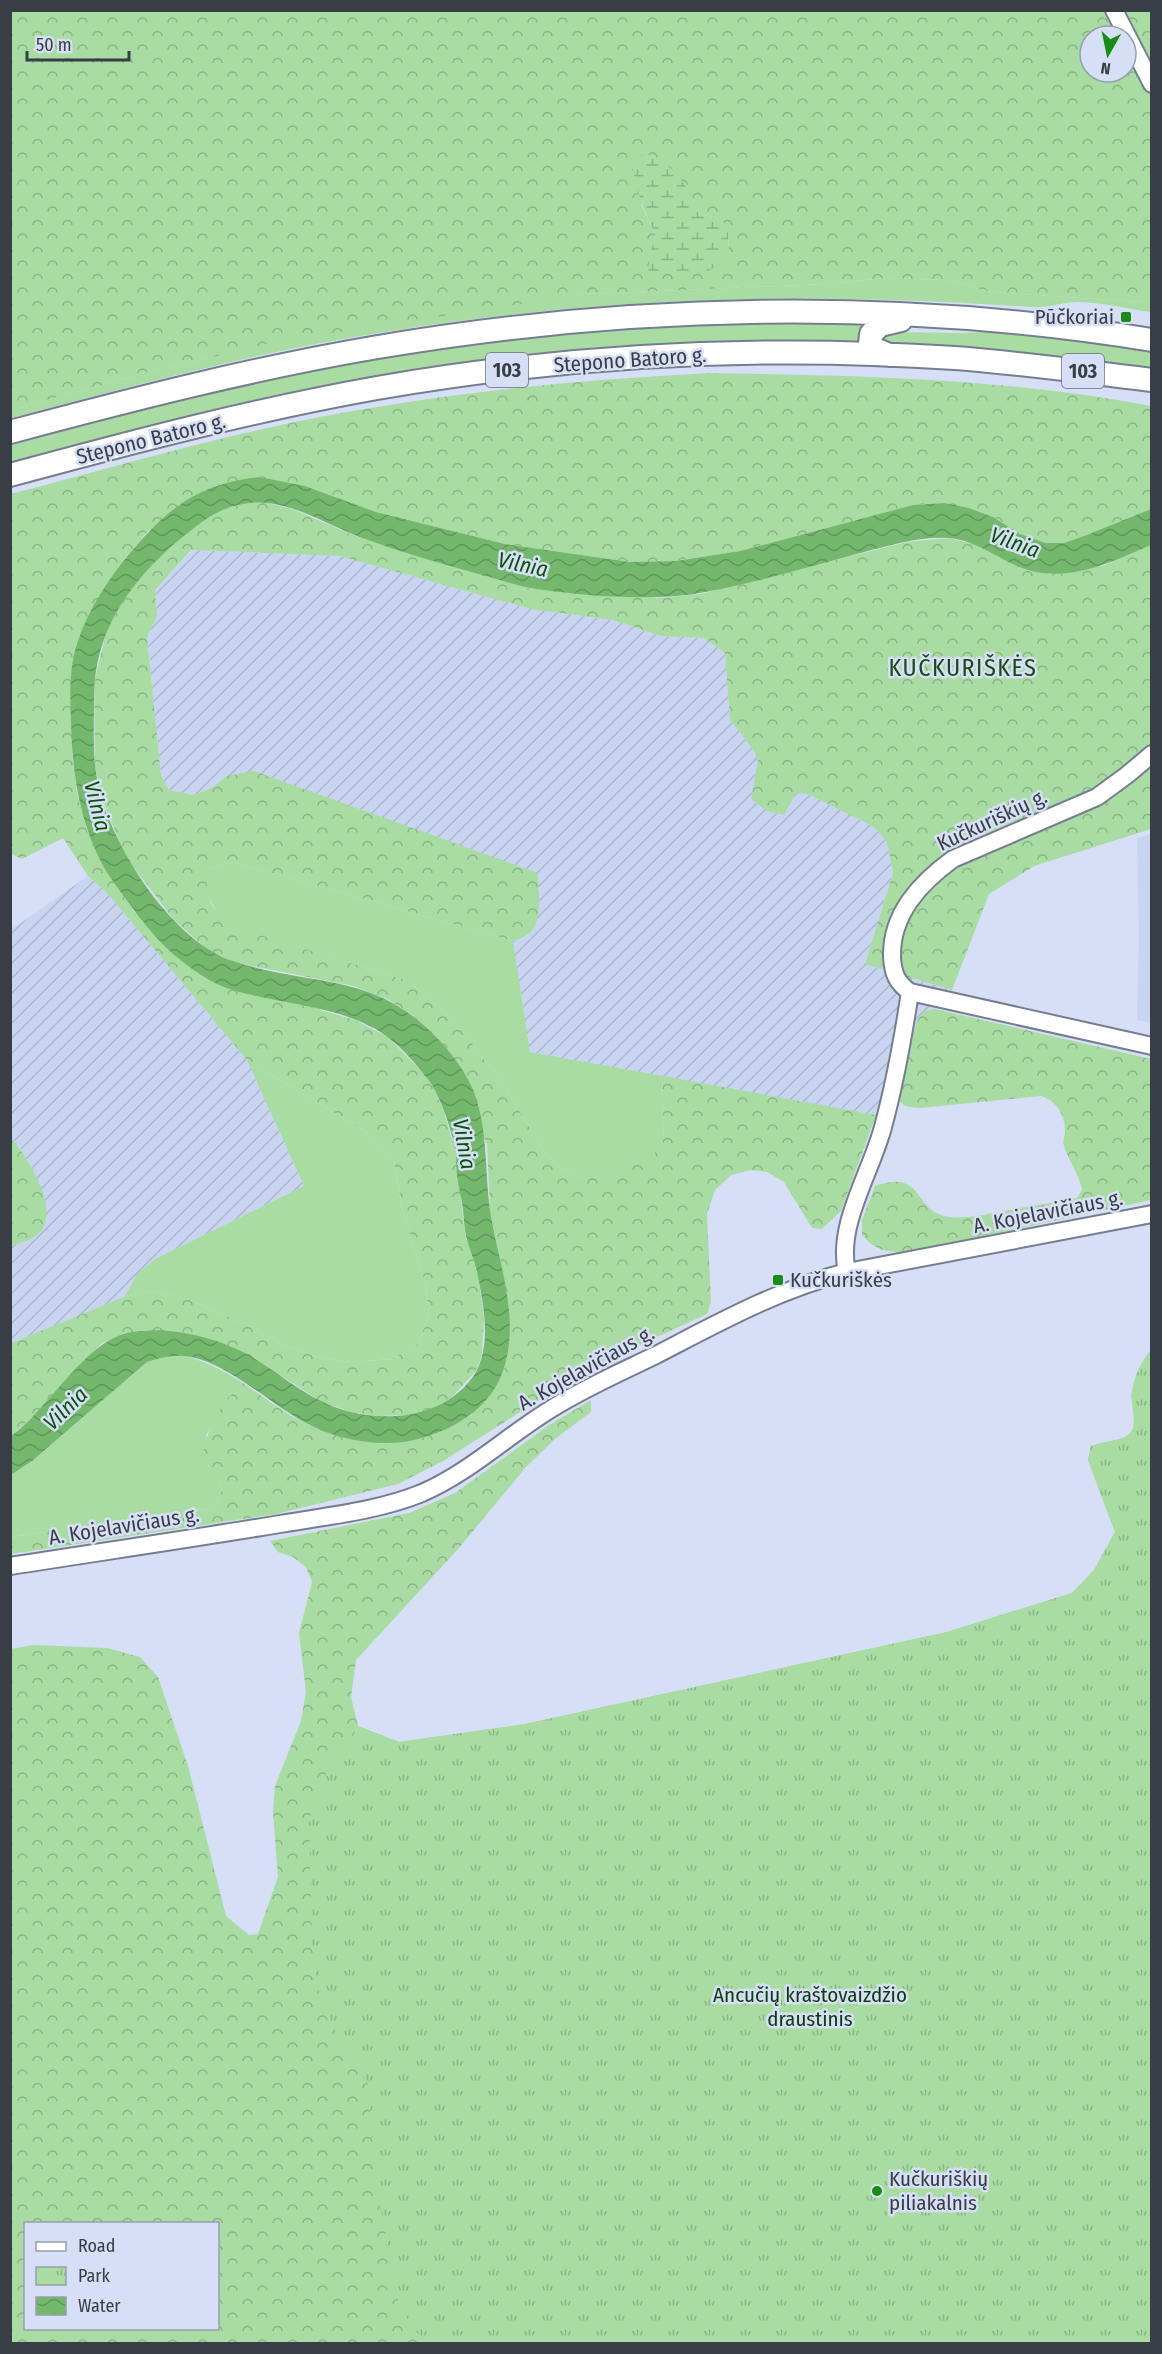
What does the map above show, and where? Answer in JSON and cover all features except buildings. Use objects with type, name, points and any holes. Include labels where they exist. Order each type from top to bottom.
[{"type":"main road","name":"Stepono Batoro g.","points":[[10,432],[110,405],[270,368],[373,348],[549,324],[686,314],[823,312],[1012,322],[1152,340]]},
{"type":"main road","points":[[890,355],[875,349],[870,344],[874,329],[920,316]]},
{"type":"main road","name":"Stepono Batoro g.","points":[[10,475],[280,406],[436,379],[556,364],[773,352],[890,355],[1014,363],[1152,380]]},
{"type":"street","points":[[1114,10],[1152,84]]},
{"type":"street","name":"Kučkuriškių g.","points":[[910,992],[898,983],[892,965],[894,930],[911,897],[934,873],[953,859],[982,845],[1097,797],[1152,754]]},
{"type":"street","points":[[847,1272],[844,1256],[845,1237],[882,1131],[898,1069],[910,992],[1152,1046]]},
{"type":"street","name":"A. Kojelavičiaus g.","points":[[10,1566],[341,1514],[389,1504],[421,1493],[477,1463],[551,1409],[583,1391],[766,1299],[802,1284],[847,1272],[1152,1214]]},
{"type":"shaded area","points":[[192,550],[340,556],[531,609],[613,620],[661,636],[704,638],[725,653],[730,719],[758,760],[751,799],[796,793],[808,794],[874,827],[887,842],[893,873],[865,964],[952,990],[935,1009],[924,1011],[890,1118],[530,1052],[513,941],[523,939],[534,928],[227,776],[213,787],[194,795],[169,790],[161,775],[147,637],[157,616],[155,590]]},
{"type":"shaded area","points":[[1151,834],[1151,1023],[1137,1020],[1139,938],[1137,838]]},
{"type":"shaded area","points":[[88,876],[108,894],[247,1060],[304,1186],[155,1259],[137,1274],[124,1297],[11,1343],[11,1246],[24,1242],[23,1152],[11,1136],[11,930]]},
{"type":"green space","points":[[11,11],[1151,11],[1152,297],[1143,302],[991,292],[947,280],[885,278],[827,284],[584,294],[277,342],[148,372],[11,410]],"holes":[[[684,184],[699,214],[720,218],[728,231],[729,248],[652,247],[656,236],[641,204]]]},
{"type":"green space","points":[[647,154],[677,174],[699,214],[721,218],[728,231],[729,248],[718,265],[707,272],[654,274],[648,270],[656,236],[637,188],[632,157]]},
{"type":"green space","points":[[885,278],[947,280],[991,292],[1143,302],[1151,297],[1151,312],[1086,302],[1035,307],[845,299],[761,299],[593,307],[426,325],[301,347],[176,375],[11,418],[11,410],[148,372],[276,342],[347,329],[584,294],[827,284]]},
{"type":"green space","points":[[684,322],[864,323],[865,325],[863,344],[647,349],[11,466],[11,440],[219,387],[467,341]]},
{"type":"green space","points":[[1018,331],[1151,347],[1151,372],[881,344],[882,333],[886,332]]},
{"type":"green space","points":[[710,373],[876,377],[987,384],[1042,389],[1151,406],[1151,509],[1064,543],[1046,543],[1020,534],[993,517],[969,508],[945,503],[913,505],[740,551],[676,561],[630,562],[505,544],[376,512],[305,486],[260,477],[148,531],[126,557],[100,595],[72,753],[77,793],[87,830],[100,860],[134,912],[321,1010],[355,1020],[388,1037],[430,1080],[444,1112],[455,1149],[465,1234],[478,1275],[484,1317],[482,1355],[476,1371],[450,1399],[428,1410],[407,1415],[379,1416],[355,1413],[324,1403],[248,1355],[229,1346],[186,1333],[146,1330],[122,1334],[101,1344],[39,1411],[11,1436],[11,1343],[124,1297],[151,1291],[190,1300],[254,1328],[286,1346],[317,1357],[351,1362],[392,1359],[418,1344],[429,1316],[426,1285],[402,1208],[394,1160],[366,1132],[247,1060],[108,894],[88,876],[63,838],[22,859],[11,854],[11,494],[160,454],[310,419],[360,410],[509,389],[609,379]]},
{"type":"green space","points":[[245,503],[268,503],[292,509],[358,537],[528,588],[658,598],[700,594],[907,542],[949,538],[977,545],[1024,569],[1103,566],[1151,545],[1151,829],[1034,866],[989,894],[952,990],[865,964],[893,873],[887,842],[874,827],[808,794],[796,793],[784,815],[767,811],[751,799],[758,760],[730,719],[725,653],[704,638],[661,636],[613,620],[531,609],[340,556],[191,550],[155,590],[157,616],[147,637],[161,775],[169,790],[194,795],[213,787],[227,776],[254,771],[538,873],[539,904],[536,923],[524,937],[513,941],[234,862],[207,869],[209,899],[223,916],[241,929],[408,981],[454,1020],[504,1085],[545,1154],[565,1170],[584,1178],[607,1178],[654,1154],[663,1142],[663,1076],[876,1115],[841,1211],[822,1229],[812,1228],[784,1182],[767,1172],[751,1170],[731,1175],[715,1190],[707,1214],[711,1302],[707,1314],[588,1369],[443,1461],[398,1484],[276,1514],[11,1554],[11,1537],[209,1509],[218,1499],[221,1485],[206,1459],[204,1446],[222,1407],[243,1383],[300,1421],[322,1431],[350,1439],[379,1442],[408,1441],[441,1431],[472,1415],[502,1269],[490,1210],[487,1144],[439,1040],[412,1015],[389,1000],[354,986],[237,963],[208,950],[174,920],[125,856],[100,793],[95,765],[94,683],[107,629],[125,597],[152,563],[209,514]]},
{"type":"green space","points":[[234,862],[513,941],[530,1052],[663,1076],[663,1142],[654,1155],[607,1178],[584,1178],[565,1170],[545,1154],[504,1085],[454,1020],[408,981],[240,929],[218,913],[205,893],[207,869]]},
{"type":"green space","points":[[935,1009],[1151,1059],[1151,1200],[909,1252],[883,1250],[867,1241],[862,1235],[862,1220],[875,1186],[891,1182],[910,1186],[934,1212],[944,1216],[958,1217],[979,1216],[1077,1198],[1082,1190],[1079,1178],[1063,1144],[1065,1126],[1062,1114],[1047,1098],[1041,1096],[920,1108],[906,1106],[898,1100],[896,1096],[917,1021],[924,1011]]},
{"type":"green space","points":[[247,1060],[366,1132],[394,1160],[402,1208],[426,1285],[429,1316],[418,1344],[392,1359],[351,1362],[317,1357],[286,1346],[254,1328],[190,1300],[151,1291],[124,1297],[137,1274],[155,1259],[304,1186]]},
{"type":"green space","points":[[11,1136],[39,1182],[46,1209],[45,1222],[40,1232],[30,1239],[11,1246]]},
{"type":"green space","name":"Ancučių kraštovaizdžio draustinis","points":[[1151,1350],[1151,2343],[11,2344],[11,1649],[33,1645],[107,1648],[140,1657],[158,1677],[188,1766],[226,1916],[249,1935],[258,1934],[278,1877],[273,1813],[275,1786],[301,1721],[306,1692],[299,1633],[312,1582],[306,1567],[293,1557],[278,1552],[270,1541],[409,1513],[455,1493],[549,1425],[591,1400],[591,1412],[556,1438],[526,1467],[459,1548],[356,1660],[351,1697],[358,1726],[399,1742],[525,1724],[947,1632],[1072,1593],[1094,1570],[1115,1532],[1088,1460],[1091,1446],[1123,1438],[1129,1434],[1134,1423],[1132,1391],[1141,1364]]},
{"type":"green space","name":"Ancučių kraštovaizdžio draustinis","points":[[1151,1350],[1151,2343],[427,2343],[411,2326],[395,2293],[388,2260],[385,2226],[375,2186],[368,2084],[334,2028],[317,1987],[312,1944],[309,1822],[328,1768],[358,1726],[399,1742],[525,1724],[947,1632],[1072,1593],[1094,1570],[1115,1532],[1088,1460],[1091,1446],[1123,1438],[1129,1434],[1134,1423],[1133,1385],[1139,1369]]},
{"type":"green space","points":[[181,1355],[213,1366],[243,1383],[223,1405],[216,1422],[206,1435],[208,1465],[218,1477],[222,1487],[215,1503],[209,1509],[11,1537],[11,1475],[32,1461],[147,1362],[162,1357]]},
{"type":"water","name":"Vilnia","points":[[260,477],[305,486],[376,512],[505,544],[630,562],[676,561],[740,551],[913,505],[945,503],[969,508],[993,517],[1020,534],[1046,543],[1064,543],[1151,509],[1151,545],[1087,570],[1053,574],[1019,567],[977,546],[959,540],[928,538],[895,544],[725,588],[664,597],[618,597],[518,585],[392,548],[304,513],[274,504],[243,504],[224,509],[179,540],[144,573],[130,591],[107,631],[100,653],[95,676],[94,745],[95,767],[106,812],[131,864],[148,890],[188,934],[210,950],[233,961],[341,984],[366,991],[391,1002],[415,1018],[439,1040],[454,1058],[468,1078],[479,1107],[482,1123],[491,1216],[507,1296],[510,1337],[507,1357],[501,1376],[488,1398],[470,1415],[437,1433],[395,1443],[363,1442],[317,1429],[214,1365],[184,1356],[161,1358],[147,1362],[32,1461],[11,1475],[11,1436],[25,1425],[81,1363],[111,1339],[127,1333],[157,1330],[203,1337],[245,1353],[319,1400],[360,1414],[382,1416],[425,1411],[445,1402],[462,1389],[476,1372],[481,1361],[485,1338],[484,1313],[476,1267],[465,1233],[456,1152],[442,1105],[430,1082],[400,1047],[374,1028],[335,1013],[225,987],[201,975],[180,959],[146,926],[107,872],[92,842],[81,808],[73,757],[71,683],[77,644],[94,605],[117,569],[135,547],[176,508],[205,490],[222,484]]},
{"type":"place","name":"Pūčkoriai","points":[[1126,317]]},
{"type":"place","name":"Kučkuriškės","points":[[778,1280]]},
{"type":"place","name":"Kučkuriškių piliakalnis","points":[[877,2191]]},
{"type":"district","name":"KUČKURIŠKĖS","points":[[963,668]]}]
